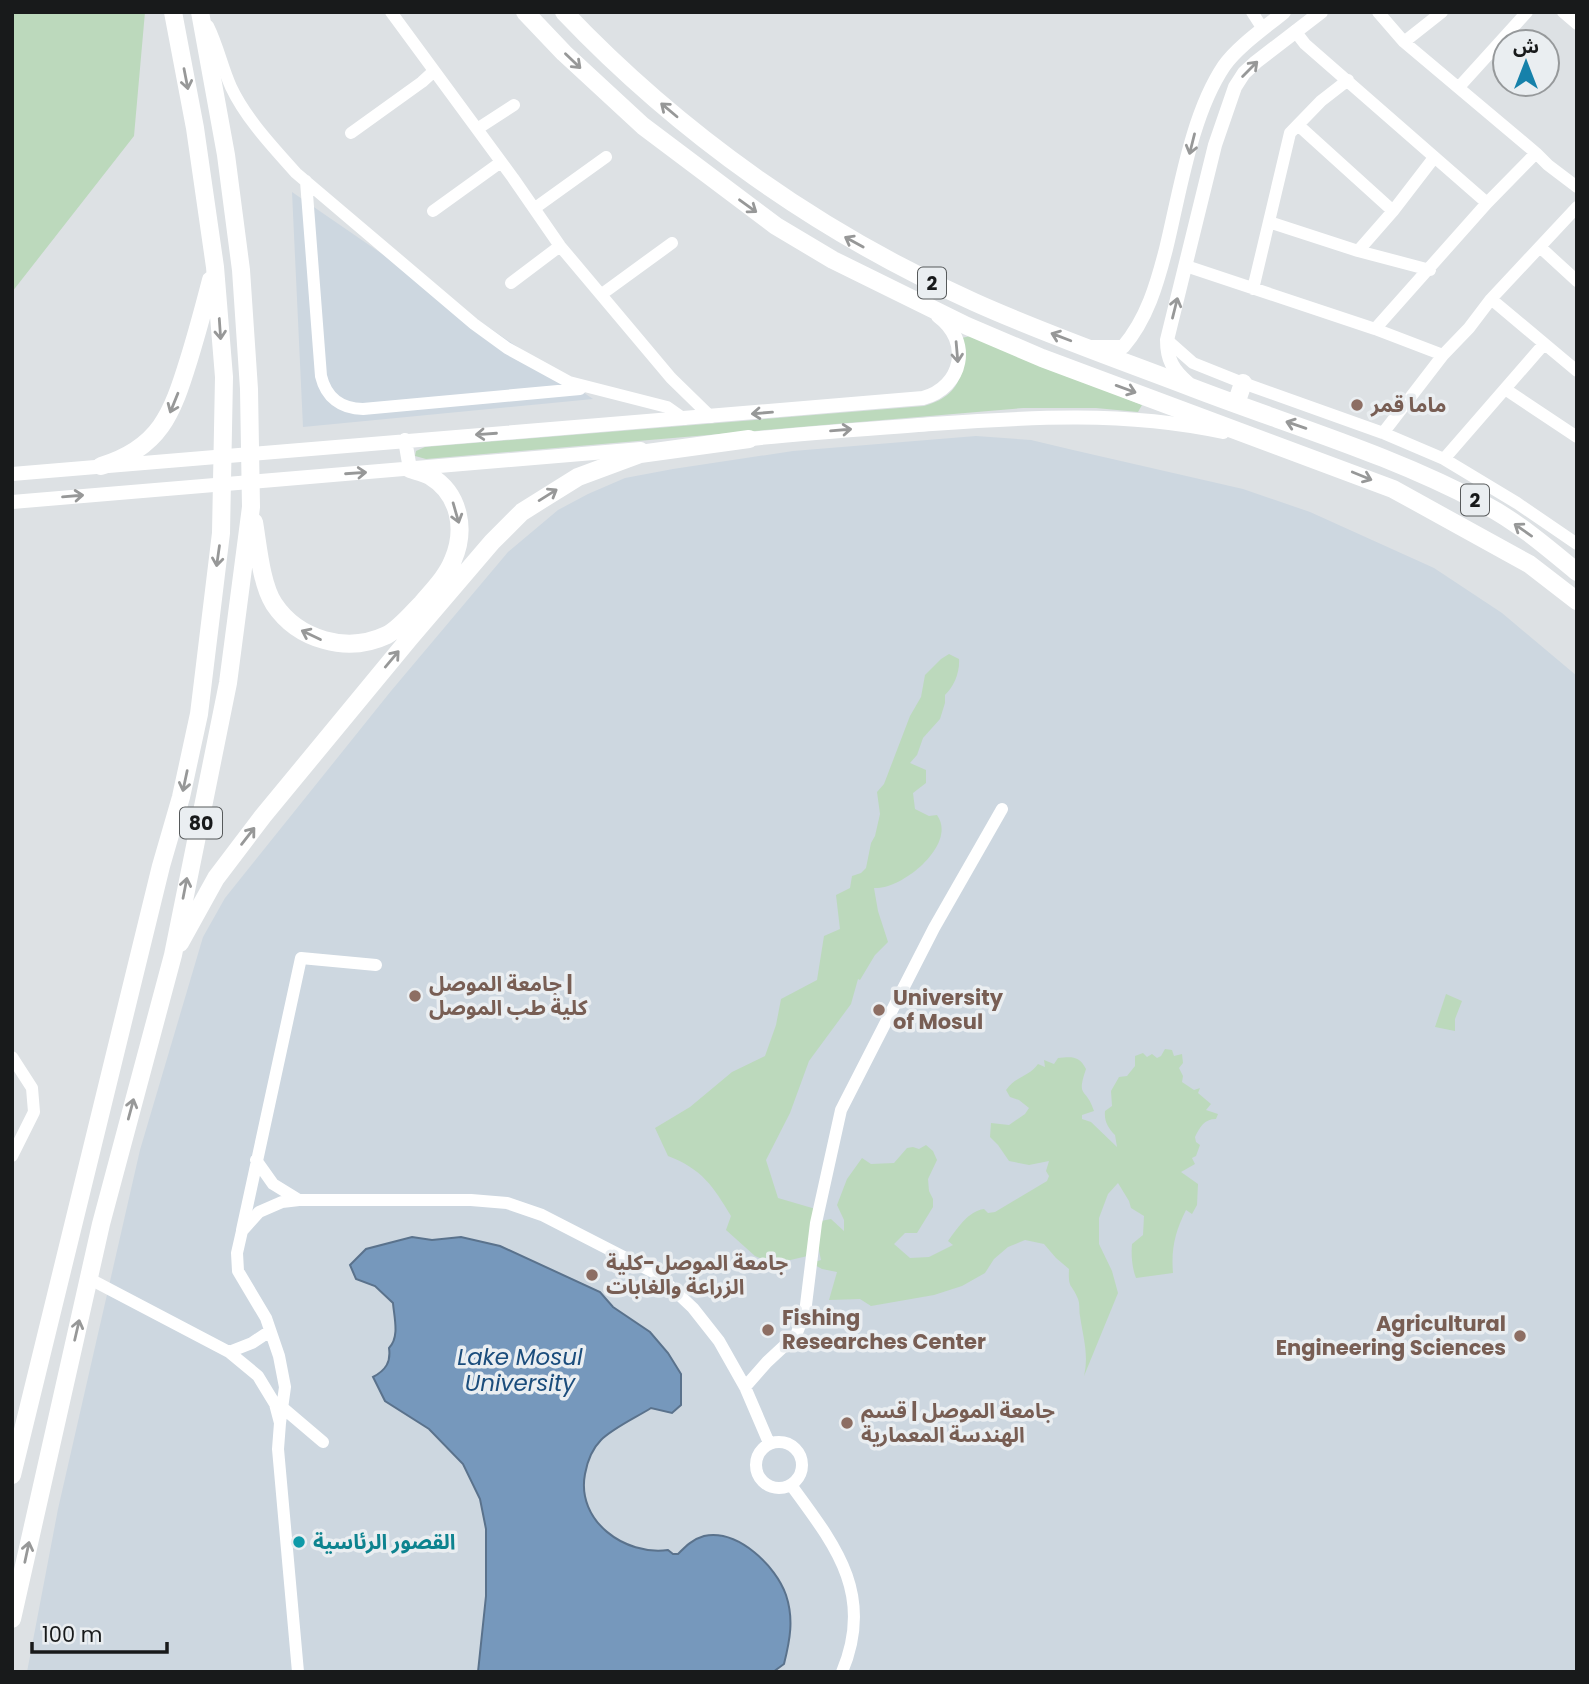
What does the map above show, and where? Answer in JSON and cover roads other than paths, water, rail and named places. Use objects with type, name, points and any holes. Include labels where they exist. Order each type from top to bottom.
[{"type":"highway","name":"80","points":[[12,1475],[161,866],[181,797],[199,714],[222,533],[224,377],[215,267],[195,128],[173,12]]},
{"type":"highway","name":"2","points":[[525,12],[564,53],[643,126],[776,226],[832,260],[916,302],[1042,358],[1394,489],[1529,564],[1577,601]]},
{"type":"highway","name":"2","points":[[564,12],[617,65],[667,108],[751,174],[849,239],[975,303],[1236,404],[1361,447],[1403,466],[1489,507],[1577,572]]},
{"type":"highway","name":"80","points":[[12,1619],[104,1210],[173,956],[228,683],[251,507],[249,389],[243,294],[220,120],[200,13]]},
{"type":"highway","points":[[195,128],[220,120]]},
{"type":"highway","points":[[776,226],[790,201]]},
{"type":"highway","points":[[101,466],[118,461],[135,451],[160,429],[170,415],[179,393],[215,267]]},
{"type":"highway","points":[[1236,404],[1243,383]]},
{"type":"highway","points":[[173,956],[216,878],[263,816],[409,639],[492,542],[522,512],[578,477],[640,454],[749,439]]},
{"type":"highway","points":[[1394,489],[1403,466]]},
{"type":"highway","points":[[251,507],[263,569],[273,602],[291,625],[320,640],[346,643],[368,641],[388,634],[439,584],[453,562],[461,537],[459,517],[451,496],[430,476],[410,470]]},
{"type":"main road","points":[[1088,347],[1124,347],[1136,332],[1156,287],[1198,121],[1210,90],[1226,62],[1284,12]]},
{"type":"main road","points":[[1195,388],[1175,372],[1167,355],[1167,340],[1215,145],[1229,100],[1244,73],[1321,12]]},
{"type":"main road","points":[[1210,90],[1229,100]]},
{"type":"main road","points":[[12,474],[923,398],[935,395],[954,379],[958,368],[957,345],[949,326],[942,318],[916,302]]},
{"type":"main road","points":[[12,502],[1006,418],[1130,418],[1272,443]]},
{"type":"main road","points":[[405,440],[410,470]]},
{"type":"street","points":[[391,12],[560,246],[667,372],[711,417]]},
{"type":"street","points":[[1252,12],[1263,29]]},
{"type":"street","points":[[1378,12],[1404,41],[1577,187]]},
{"type":"street","points":[[1404,41],[1442,12]]},
{"type":"street","points":[[1459,87],[1527,12]]},
{"type":"street","points":[[1563,12],[1577,24]]},
{"type":"street","points":[[200,13],[209,28],[231,87],[280,155],[306,181],[490,337],[552,374],[586,388],[667,407],[684,419]]},
{"type":"street","points":[[1295,31],[1305,44],[1348,79],[1433,159],[1487,203]]},
{"type":"street","points":[[351,133],[434,71]]},
{"type":"street","points":[[1253,289],[1290,133],[1321,101],[1348,79]]},
{"type":"street","points":[[478,129],[514,105]]},
{"type":"street","points":[[1298,125],[1393,211]]},
{"type":"street","points":[[1375,330],[1487,203],[1536,153]]},
{"type":"street","points":[[535,208],[606,157]]},
{"type":"street","points":[[1358,251],[1433,159]]},
{"type":"street","points":[[433,211],[501,162]]},
{"type":"street","points":[[306,181],[321,376],[327,391],[338,404],[363,409],[586,388]]},
{"type":"street","points":[[1383,432],[1491,299],[1577,207]]},
{"type":"street","points":[[1269,222],[1358,251],[1430,270]]},
{"type":"street","points":[[601,294],[672,243]]},
{"type":"street","points":[[511,282],[560,246]]},
{"type":"street","points":[[1541,247],[1577,281]]},
{"type":"street","points":[[1186,266],[1443,355]]},
{"type":"street","points":[[1491,299],[1577,371]]},
{"type":"street","points":[[1167,340],[1193,363],[1383,432],[1444,459],[1517,503],[1577,544]]},
{"type":"street","points":[[1444,459],[1544,344]]},
{"type":"street","points":[[1505,389],[1577,437]]},
{"type":"street","points":[[745,1387],[796,1335],[805,1312],[815,1235],[841,1110],[934,928],[1002,809]]},
{"type":"street","points":[[298,1672],[278,1449],[285,1387],[279,1356],[266,1318],[238,1271],[237,1253],[301,958],[376,965]]},
{"type":"street","points":[[12,1057],[32,1088],[34,1112],[12,1156]]},
{"type":"street","points":[[256,1160],[274,1184],[299,1200]]},
{"type":"street","points":[[242,1231],[259,1212],[282,1202],[299,1200],[471,1200],[507,1203],[542,1215],[657,1274],[693,1308],[719,1341],[745,1387],[769,1443]]},
{"type":"street","points":[[88,1278],[229,1352],[258,1376],[275,1404],[281,1423]]},
{"type":"street","points":[[229,1352],[252,1343],[270,1331]]},
{"type":"street","points":[[283,1408],[323,1442]]},
{"type":"street","points":[[784,1441],[792,1445],[802,1457],[801,1473],[791,1485],[776,1488],[762,1481],[757,1474],[756,1460],[763,1447],[769,1443],[784,1441]]},
{"type":"street","points":[[791,1485],[841,1558],[852,1587],[853,1630],[842,1672]]},
{"type":"water","name":"Lake Mosul University","points":[[412,1237],[432,1240],[461,1237],[500,1246],[600,1292],[613,1307],[650,1332],[681,1374],[681,1405],[672,1413],[651,1408],[601,1440],[590,1456],[585,1474],[584,1491],[588,1507],[607,1532],[636,1547],[668,1550],[678,1554],[696,1539],[717,1535],[730,1538],[754,1552],[774,1573],[786,1595],[790,1630],[784,1664],[773,1672],[478,1672],[486,1596],[486,1529],[480,1499],[463,1464],[429,1429],[385,1401],[373,1377],[388,1361],[389,1348],[395,1333],[393,1303],[375,1286],[356,1279],[350,1265],[366,1249]]},
{"type":"place","name":"ماما قمر","points":[[1357,405]]},
{"type":"place","name":"جامعة الموصل | كلية طب الموصل","points":[[415,996]]},
{"type":"place","name":"University of Mosul","points":[[879,1010]]},
{"type":"place","name":"جامعة الموصل-كلية الزراعة والغابات","points":[[592,1275]]},
{"type":"place","name":"Fishing Researches Center","points":[[768,1330]]},
{"type":"place","name":"Agricultural Engineering Sciences","points":[[1520,1336]]},
{"type":"place","name":"جامعة الموصل | قسم الهندسة المعمارية","points":[[847,1423]]},
{"type":"place","name":"القصور الرئاسية","points":[[299,1542]]}]
